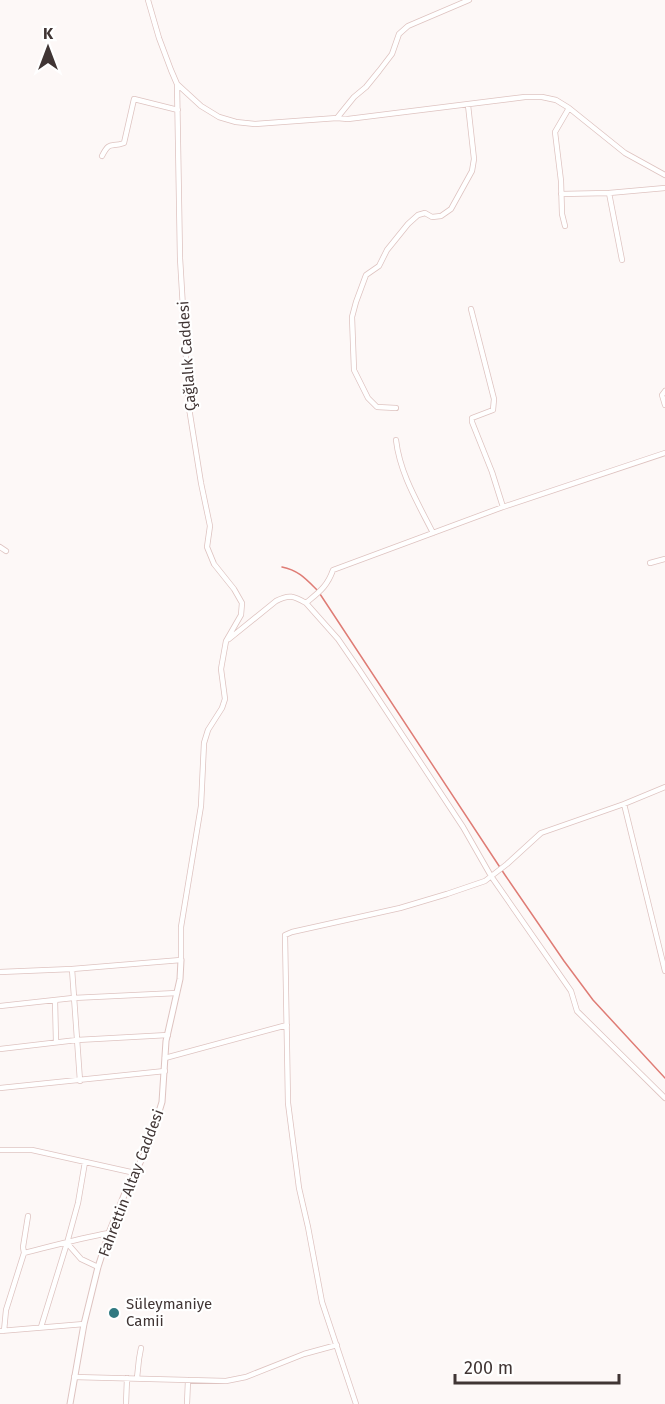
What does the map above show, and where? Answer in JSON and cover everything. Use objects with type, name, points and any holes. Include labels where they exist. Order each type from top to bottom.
[{"type":"street","name":"Çağlalık Caddesi","points":[[148,0],[159,38],[177,84],[180,258],[189,408],[210,526],[207,547],[214,564],[242,603],[241,615],[226,641]]},
{"type":"street","points":[[337,118],[379,71],[392,54],[399,34],[408,26],[470,0]]},
{"type":"street","name":"Çağlalık Caddesi","points":[[177,84],[201,106],[219,117],[255,124],[380,116],[525,97],[542,97],[555,100],[569,108],[625,153],[665,176]]},
{"type":"street","points":[[102,156],[106,147],[124,143],[134,99],[178,110]]},
{"type":"street","points":[[396,408],[377,407],[368,398],[354,370],[352,317],[366,275],[379,266],[387,250],[408,224],[418,215],[425,213],[432,217],[441,216],[451,209],[460,195],[472,171],[474,159],[468,105]]},
{"type":"street","points":[[565,226],[555,132],[569,108]]},
{"type":"street","points":[[561,194],[665,188]]},
{"type":"street","points":[[609,193],[622,260]]},
{"type":"street","points":[[471,309],[494,399],[493,410],[472,418],[472,422],[503,507]]},
{"type":"street","points":[[665,392],[662,395],[665,405]]},
{"type":"street","points":[[396,440],[402,469],[433,533]]},
{"type":"street","points":[[306,603],[325,587],[333,570],[503,507],[665,453]]},
{"type":"street","points":[[0,547],[6,550]]},
{"type":"street","points":[[650,562],[665,559]]},
{"type":"street","points":[[0,972],[181,960],[181,927],[201,806],[204,743],[208,730],[225,699],[221,669],[226,641],[276,601],[283,597],[294,596],[306,603],[338,639],[360,671],[571,991],[578,1011],[665,1098]]},
{"type":"street","points":[[357,1404],[322,1302],[299,1188],[288,1103],[285,935],[400,908],[485,881],[541,833],[665,787]]},
{"type":"street","points":[[624,804],[665,971]]},
{"type":"street","name":"Fahrettin Altay Caddesi","points":[[70,1404],[84,1324],[99,1267],[127,1188],[148,1147],[162,1102],[168,1035],[180,979],[181,960]]},
{"type":"street","points":[[72,969],[80,1081]]},
{"type":"street","points":[[0,1006],[73,998],[177,993]]},
{"type":"street","points":[[55,1000],[57,1042]]},
{"type":"street","points":[[165,1058],[287,1025]]},
{"type":"street","points":[[0,1049],[77,1040],[168,1035]]},
{"type":"street","points":[[0,1088],[165,1071]]},
{"type":"street","points":[[0,1150],[32,1150],[135,1173]]},
{"type":"street","points":[[41,1327],[78,1203],[85,1162]]},
{"type":"street","points":[[27,1216],[24,1253],[6,1310],[2,1331],[84,1324]]},
{"type":"street","points":[[24,1253],[110,1233]]},
{"type":"street","points":[[67,1243],[81,1259],[99,1267]]},
{"type":"street","points":[[74,1377],[226,1381],[246,1377],[304,1354],[337,1345]]},
{"type":"street","points":[[137,1378],[141,1348]]},
{"type":"street","points":[[126,1404],[127,1378]]},
{"type":"street","points":[[187,1404],[188,1380]]},
{"type":"waterway","points":[[282,567],[297,573],[317,590]]},
{"type":"waterway","points":[[320,594],[564,961],[593,1000],[665,1078]]},
{"type":"place","name":"Süleymaniye Camii","points":[[114,1313]]}]
